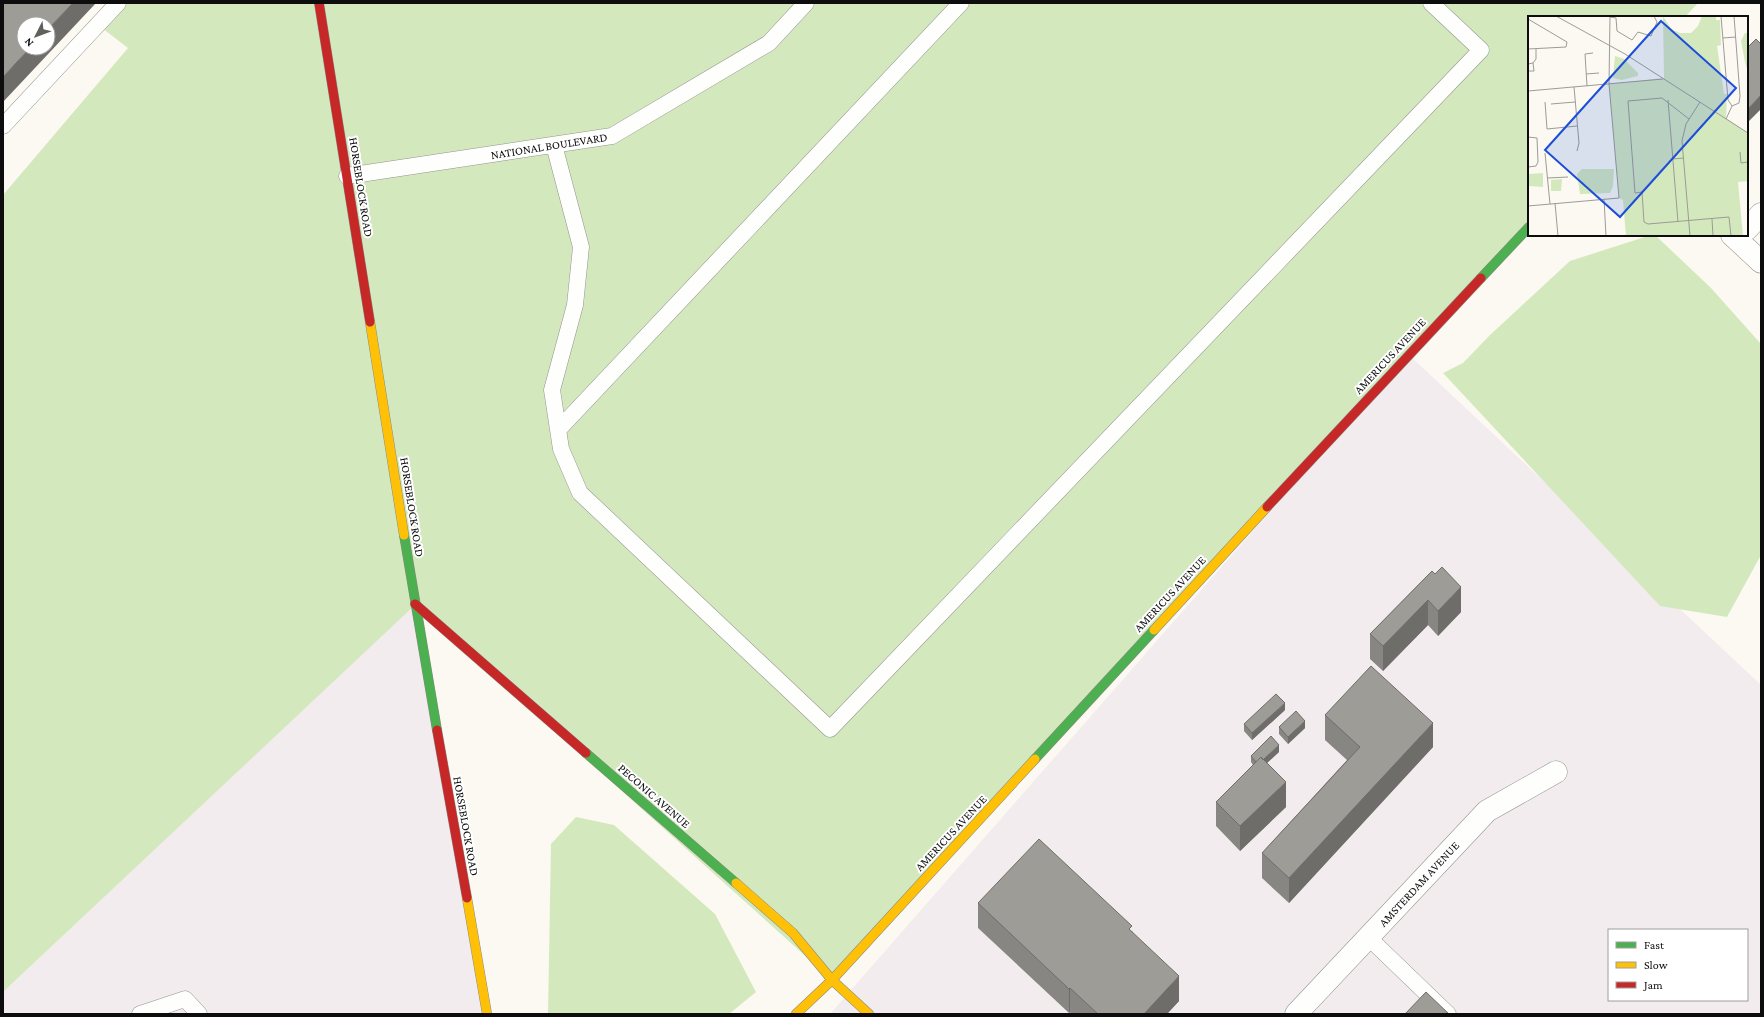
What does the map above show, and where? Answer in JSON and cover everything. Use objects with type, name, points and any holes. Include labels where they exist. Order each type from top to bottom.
[{"type":"street","name":"HORSEBLOCK ROAD","points":[[319,3],[415,604],[487,1014]]},
{"type":"street","points":[[1748,226],[1761,214]]},
{"type":"street","name":"AMERICUS AVENUE","points":[[796,1014],[832,980],[1408,354],[1528,228]]},
{"type":"street","points":[[1740,236],[1761,262]]},
{"type":"street","name":"PECONIC AVENUE","points":[[415,604],[793,933],[832,980],[869,1014]]},
{"type":"street","name":"AMSTERDAM AVENUE","points":[[1296,1014],[1487,811],[1556,772]]},
{"type":"lane","points":[[3,126],[118,3]]},
{"type":"lane","name":"NATIONAL BOULEVARD","points":[[347,176],[612,136],[769,43],[806,3]]},
{"type":"lane","points":[[558,430],[961,3]]},
{"type":"lane","points":[[554,145],[581,247],[575,305],[552,390],[561,449],[580,492],[830,729],[1481,50],[1431,3]]},
{"type":"lane","points":[[1368,937],[1448,1014]]},
{"type":"lane","points":[[140,1014],[185,999],[199,1014]]},
{"type":"shaded area","points":[[1408,354],[1761,685],[1761,1014],[830,1014]]},
{"type":"shaded area","points":[[415,604],[487,1014],[3,1014],[3,992]]},
{"type":"green space","points":[[127,3],[1698,3],[1686,16],[1528,16],[1528,228],[832,980],[415,605],[3,992],[3,195],[128,48],[102,28]]},
{"type":"green space","points":[[1648,236],[1656,236],[1711,288],[1761,344],[1761,555],[1727,617],[1660,606],[1443,373],[1463,363],[1490,335],[1570,261]]},
{"type":"green space","points":[[576,817],[614,825],[715,914],[756,992],[729,1014],[548,1014],[551,844]]},
{"type":"building","points":[[3,3],[73,3],[56,21],[56,16],[16,16],[16,56],[23,56],[3,77]]},
{"type":"building","points":[[1756,39],[1761,44],[1761,95],[1748,109],[1748,47]]},
{"type":"building","points":[[1442,567],[1461,587],[1438,611],[1428,600],[1383,646],[1370,634],[1432,571],[1435,574]]},
{"type":"building","points":[[1371,666],[1433,723],[1289,878],[1262,853],[1360,747],[1325,715]]},
{"type":"building","points":[[1276,694],[1285,703],[1252,733],[1244,724]]},
{"type":"building","points":[[1296,711],[1305,721],[1288,737],[1279,727]]},
{"type":"building","points":[[1271,736],[1279,745],[1263,760],[1261,757],[1256,762],[1251,756]]},
{"type":"building","points":[[1261,757],[1286,782],[1240,826],[1216,802]]},
{"type":"building","points":[[1039,839],[1132,926],[1129,929],[1179,976],[1144,1014],[1098,1014],[1070,988],[1069,989],[978,903]]},
{"type":"building","points":[[1426,992],[1449,1014],[1405,1014]]},
{"type":"traffic: fast","points":[[1481,278],[1528,228]]},
{"type":"traffic: fast","points":[[404,535],[437,730]]},
{"type":"traffic: fast","points":[[1035,759],[1154,630]]},
{"type":"traffic: fast","points":[[586,753],[736,883]]},
{"type":"traffic: slow","points":[[370,322],[404,535]]},
{"type":"traffic: slow","points":[[1154,630],[1267,507]]},
{"type":"traffic: slow","points":[[796,1014],[832,980],[1035,759]]},
{"type":"traffic: slow","points":[[736,883],[793,933],[832,980],[869,1014]]},
{"type":"traffic: slow","points":[[467,898],[487,1014]]},
{"type":"traffic: jam","points":[[319,3],[370,322]]},
{"type":"traffic: jam","points":[[1267,507],[1481,278]]},
{"type":"traffic: jam","points":[[415,604],[586,753]]},
{"type":"traffic: jam","points":[[437,730],[467,898]]}]
